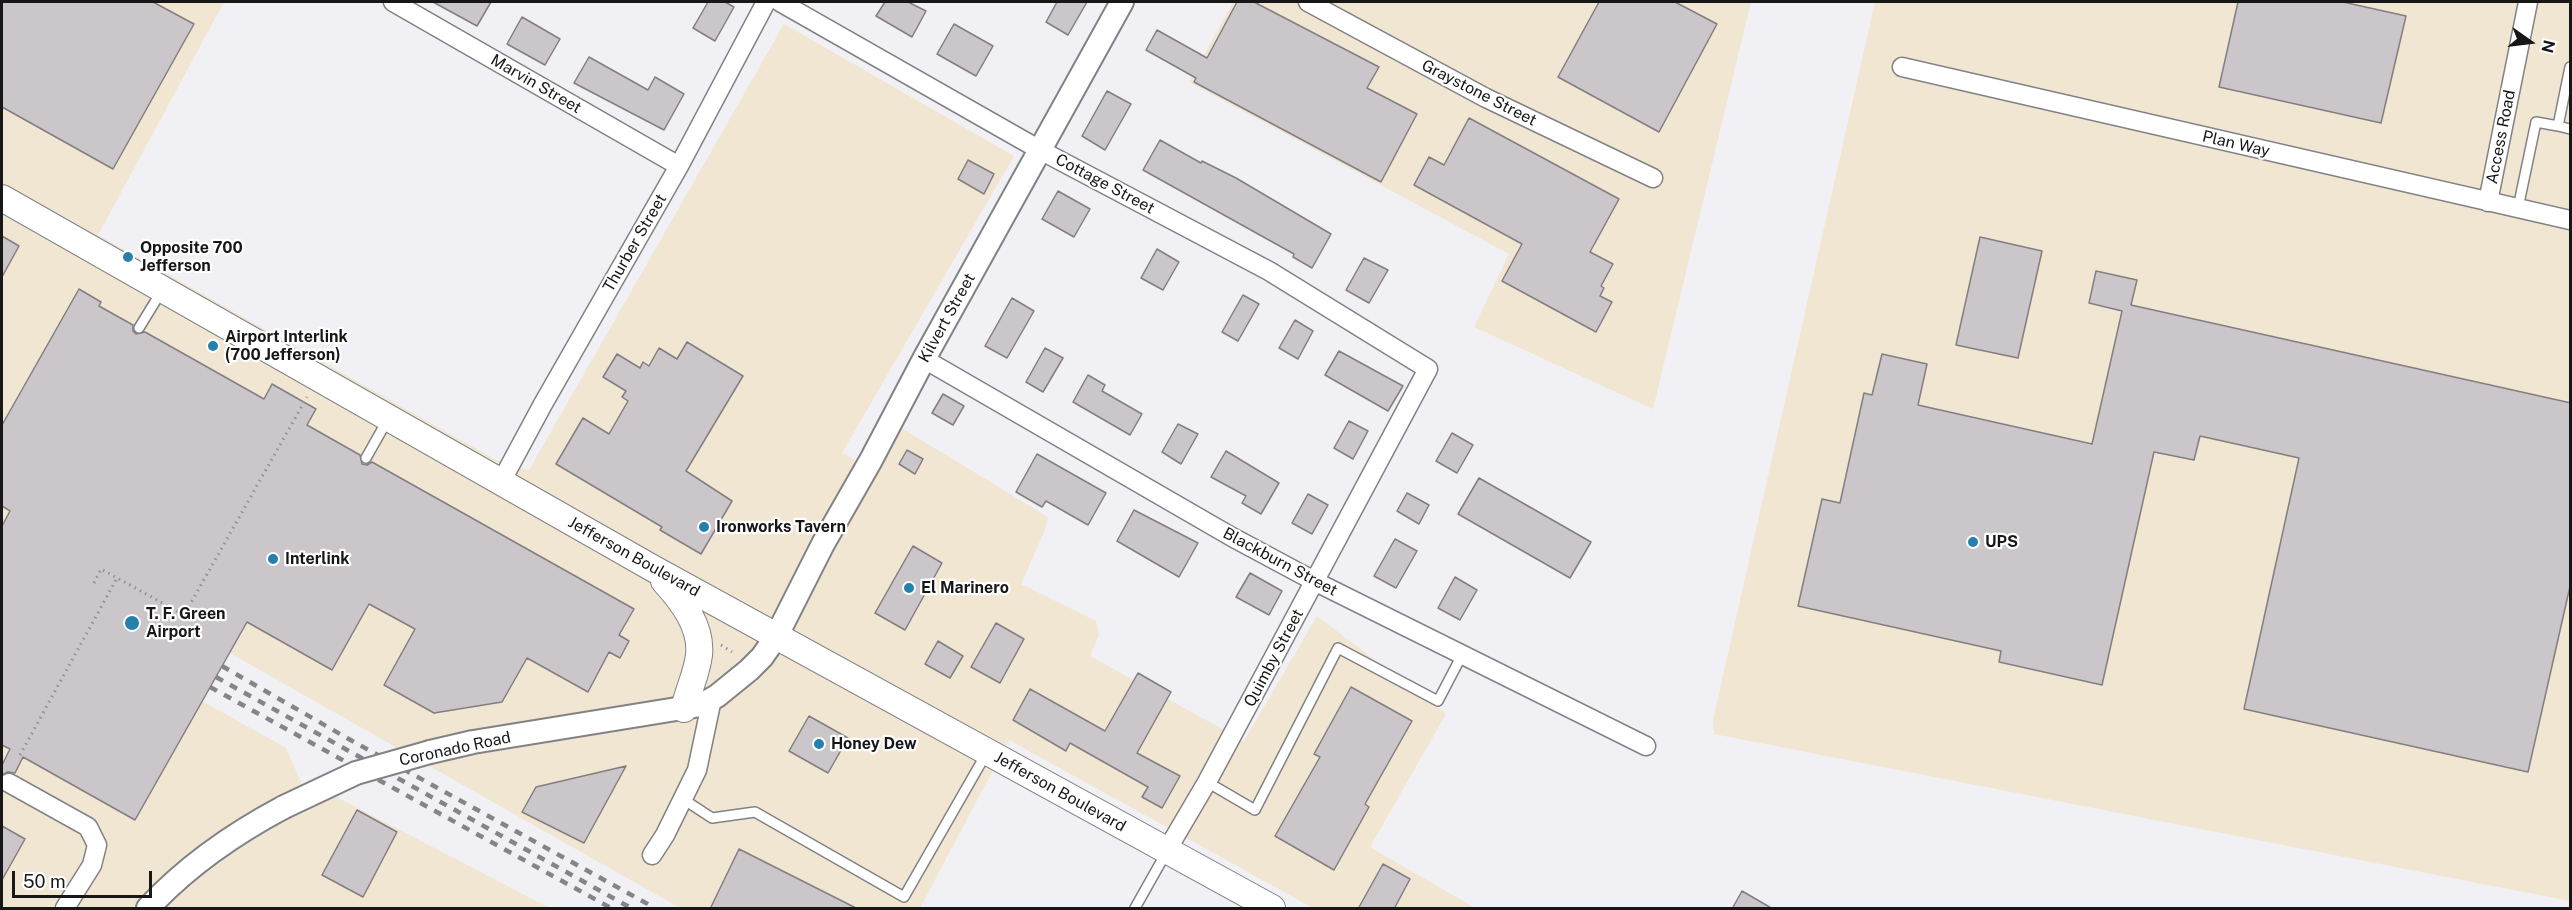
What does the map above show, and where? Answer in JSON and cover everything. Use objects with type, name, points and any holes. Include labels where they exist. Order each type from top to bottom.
[{"type":"main road","name":"Jefferson Boulevard","points":[[2,198],[654,569],[1272,909]]},
{"type":"main road","points":[[654,569],[683,603],[695,626],[700,653],[684,709]]},
{"type":"street","name":"Marvin Street","points":[[393,2],[679,166]]},
{"type":"street","name":"Thurber Street","points":[[501,482],[679,166],[765,2]]},
{"type":"street","name":"Cottage Street","points":[[780,2],[1040,150],[1269,271],[1428,369]]},
{"type":"street","name":"Kilvert Street","points":[[776,637],[823,544],[872,460],[924,359],[1122,2]]},
{"type":"street","name":"Graystone Street","points":[[1308,2],[1486,98],[1653,177]]},
{"type":"street","name":"Access Road","points":[[2488,202],[2528,2]]},
{"type":"street","name":"Plan Way","points":[[1902,67],[2571,220]]},
{"type":"street","name":"Blackburn Street","points":[[924,359],[1232,537],[1316,582],[1646,746]]},
{"type":"street","name":"Quimby Street","points":[[1167,850],[1207,782],[1316,582],[1428,369]]},
{"type":"street","name":"Coronado Road","points":[[148,909],[162,893],[215,850],[284,807],[356,773],[473,742],[701,705],[749,670],[762,657],[776,637]]},
{"type":"street","points":[[652,855],[684,799],[697,770],[712,699]]},
{"type":"street","points":[[9,783],[88,826],[97,845],[92,865],[65,909]]},
{"type":"lane","points":[[2558,126],[2571,67]]},
{"type":"lane","points":[[2518,208],[2536,122],[2571,129]]},
{"type":"lane","points":[[139,328],[162,290]]},
{"type":"lane","points":[[366,458],[388,418]]},
{"type":"lane","points":[[1207,782],[1255,810],[1338,648],[1438,701],[1462,655]]},
{"type":"lane","points":[[684,799],[712,818],[755,812],[904,897],[987,753]]},
{"type":"lane","points":[[1135,909],[1167,850]]},
{"type":"path","points":[[94,583],[101,568],[184,615],[304,402]]},
{"type":"path","points":[[20,755],[117,577]]},
{"type":"shaded area","points":[[2,2],[224,2],[98,235],[496,460],[529,470],[784,24],[1014,156],[842,453],[862,464],[890,421],[1048,517],[1045,530],[1021,584],[1096,621],[1099,635],[1090,656],[1244,741],[1317,616],[1446,714],[1370,847],[1475,908],[1313,908],[1009,740],[920,908],[680,908],[2,524]]},
{"type":"shaded area","points":[[1233,2],[1751,2],[1653,409],[1474,327],[1509,254],[1189,82]]},
{"type":"shaded area","points":[[1875,2],[2570,2],[2570,901],[1714,734],[1713,720]]},
{"type":"shaded area","points":[[2,589],[286,748],[305,791],[319,788],[550,908],[2,908]]},
{"type":"building","points":[[2,2],[153,2],[194,24],[113,169],[2,107]]},
{"type":"building","points":[[433,2],[491,2],[477,26]]},
{"type":"building","points":[[708,2],[725,2],[734,7],[715,41],[693,28]]},
{"type":"building","points":[[885,2],[908,2],[926,11],[912,37],[876,16]]},
{"type":"building","points":[[1057,2],[1087,2],[1068,35],[1046,22]]},
{"type":"building","points":[[1237,2],[1254,2],[1379,67],[1367,88],[1417,114],[1381,182],[1194,82],[1196,78],[1146,50],[1157,30],[1207,58]]},
{"type":"building","points":[[1599,2],[1675,2],[1717,24],[1659,132],[1558,77]]},
{"type":"building","points":[[2238,2],[2343,2],[2406,16],[2381,123],[2219,87]]},
{"type":"building","points":[[522,17],[560,39],[545,65],[507,44]]},
{"type":"building","points":[[954,24],[993,46],[976,76],[937,54]]},
{"type":"building","points":[[589,57],[648,90],[655,77],[684,94],[664,130],[574,83]]},
{"type":"building","points":[[1107,91],[1131,104],[1105,150],[1082,136]]},
{"type":"building","points":[[1469,118],[1619,199],[1590,252],[1613,264],[1601,286],[1604,288],[1600,296],[1612,302],[1596,332],[1502,281],[1522,244],[1414,185],[1429,157],[1444,165]]},
{"type":"building","points":[[1160,140],[1201,163],[1202,161],[1236,178],[1331,234],[1312,268],[1293,257],[1294,254],[1143,170]]},
{"type":"building","points":[[968,160],[994,174],[984,194],[958,179]]},
{"type":"building","points":[[1058,191],[1090,209],[1074,237],[1042,219]]},
{"type":"building","points":[[2,236],[19,246],[2,277]]},
{"type":"building","points":[[1980,237],[2042,251],[2018,358],[1956,345]]},
{"type":"building","points":[[1157,249],[1179,262],[1163,290],[1141,278]]},
{"type":"building","points":[[1364,258],[1388,270],[1369,303],[1346,290]]},
{"type":"building","name":"UPS","points":[[2096,271],[2137,280],[2131,305],[2571,403],[2571,582],[2528,772],[2244,709],[2299,458],[2200,436],[2194,460],[2154,452],[2102,685],[1999,662],[2001,651],[1798,606],[1822,499],[1840,503],[1864,393],[1872,395],[1882,354],[1927,364],[1918,405],[2092,444],[2122,311],[2089,303]]},
{"type":"building","name":"Interlink","points":[[79,289],[101,302],[99,306],[133,325],[133,331],[136,334],[145,332],[264,399],[272,384],[316,409],[307,425],[360,455],[362,464],[367,465],[372,462],[634,609],[619,635],[629,641],[620,658],[609,652],[588,692],[527,658],[502,702],[434,713],[384,685],[415,629],[369,604],[332,670],[247,622],[135,820],[23,757],[15,773],[8,772],[2,775],[2,765],[10,749],[2,745],[2,526],[10,511],[2,506],[2,425]]},
{"type":"building","points":[[1243,295],[1259,304],[1238,341],[1222,332]]},
{"type":"building","points":[[1012,298],[1034,311],[1007,358],[985,346]]},
{"type":"building","points":[[1295,320],[1313,331],[1298,359],[1279,348]]},
{"type":"building","points":[[687,342],[743,376],[686,471],[732,501],[701,554],[660,530],[662,527],[556,464],[583,418],[609,434],[628,401],[622,397],[626,391],[603,377],[617,354],[640,368],[643,362],[649,366],[659,348],[677,359]]},
{"type":"building","points":[[1045,348],[1063,358],[1043,392],[1026,382]]},
{"type":"building","points":[[1339,351],[1403,386],[1388,411],[1325,375]]},
{"type":"building","points":[[1088,375],[1105,385],[1102,391],[1142,414],[1130,435],[1073,402]]},
{"type":"building","points":[[943,394],[964,406],[953,425],[932,413]]},
{"type":"building","points":[[1349,421],[1368,431],[1353,459],[1334,448]]},
{"type":"building","points":[[1178,424],[1198,434],[1181,464],[1162,452]]},
{"type":"building","points":[[1452,433],[1473,445],[1457,473],[1436,461]]},
{"type":"building","points":[[907,450],[923,459],[915,474],[899,464]]},
{"type":"building","points":[[1226,451],[1279,483],[1261,514],[1242,503],[1246,496],[1211,477]]},
{"type":"building","points":[[1037,454],[1106,493],[1088,525],[1046,501],[1042,507],[1016,492]]},
{"type":"building","points":[[1479,478],[1591,542],[1570,578],[1458,514]]},
{"type":"building","points":[[1407,493],[1429,505],[1419,524],[1397,511]]},
{"type":"building","points":[[1308,494],[1328,505],[1312,534],[1292,523]]},
{"type":"building","points":[[1134,510],[1198,543],[1179,577],[1117,541]]},
{"type":"building","points":[[1395,539],[1417,551],[1396,588],[1374,576]]},
{"type":"building","name":"El Marinero","points":[[913,546],[942,563],[905,630],[875,613]]},
{"type":"building","points":[[1250,573],[1282,591],[1269,615],[1236,597]]},
{"type":"building","points":[[1455,577],[1477,590],[1460,620],[1438,608]]},
{"type":"building","points":[[996,623],[1024,639],[1000,683],[971,667]]},
{"type":"building","points":[[938,641],[963,656],[950,678],[925,664]]},
{"type":"building","points":[[1138,673],[1171,692],[1137,753],[1180,776],[1162,808],[1142,797],[1148,787],[1070,743],[1066,751],[1013,720],[1030,689],[1105,731]]},
{"type":"building","points":[[1351,687],[1412,721],[1365,804],[1369,807],[1334,870],[1275,836],[1320,757],[1314,754]]},
{"type":"building","name":"Honey Dew","points":[[809,716],[848,738],[828,773],[789,751]]},
{"type":"building","points":[[626,766],[584,843],[522,812],[536,787]]},
{"type":"building","points":[[357,810],[397,832],[363,897],[322,875]]},
{"type":"building","points":[[2,826],[25,839],[2,880]]},
{"type":"building","points":[[739,849],[858,909],[710,909]]},
{"type":"building","points":[[1383,864],[1410,879],[1394,909],[1358,909]]},
{"type":"building","points":[[1742,891],[1773,909],[1732,909]]},
{"type":"railway","points":[[222,666],[347,738],[655,908]]},
{"type":"railway","points":[[216,677],[631,908]]},
{"type":"railway","points":[[210,687],[611,908]]},
{"type":"place","name":"Opposite 700 Jefferson","points":[[128,257]]},
{"type":"place","name":"Airport Interlink (700 Jefferson)","points":[[213,346]]},
{"type":"place","name":"Ironworks Tavern","points":[[704,527]]},
{"type":"place","name":"UPS","points":[[1973,542]]},
{"type":"place","name":"Interlink","points":[[273,559]]},
{"type":"place","name":"El Marinero","points":[[909,588]]},
{"type":"place","name":"T. F. Green Airport","points":[[132,623]]},
{"type":"place","name":"Honey Dew","points":[[819,744]]}]
